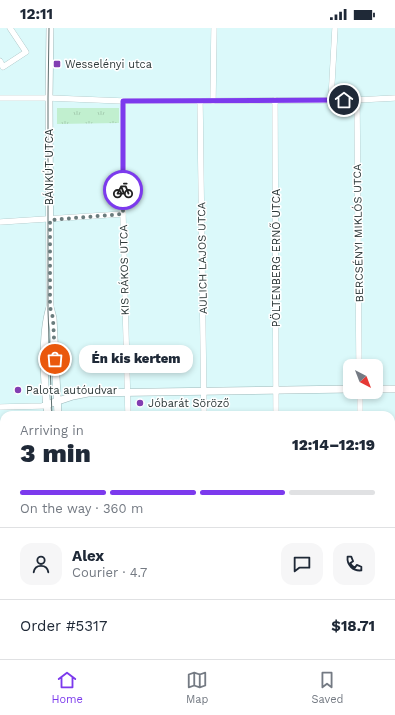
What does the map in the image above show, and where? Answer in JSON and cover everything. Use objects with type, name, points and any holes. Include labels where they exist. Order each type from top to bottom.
[{"type":"street","points":[[0,62],[3,67],[26,52],[10,28]]},
{"type":"street","name":"BÁNKÚT UTCA","points":[[50,28],[50,307],[53,318],[58,411]]},
{"type":"street","points":[[213,101],[214,28]]},
{"type":"street","points":[[331,100],[335,28]]},
{"type":"street","points":[[0,98],[123,101],[357,100],[395,98]]},
{"type":"street","name":"PÖLTENBERG ERNŐ UTCA","points":[[275,100],[276,411]]},
{"type":"street","name":"BERCSÉNYI MIKLÓS UTCA","points":[[357,100],[360,359]]},
{"type":"street","name":"KIS RÁKOS UTCA","points":[[123,101],[123,214],[128,411]]},
{"type":"street","name":"AULICH LAJOS UTCA","points":[[200,101],[204,411]]},
{"type":"street","points":[[0,222],[50,220],[123,214]]},
{"type":"street","name":"BÁNKÚT UTCA","points":[[47,411],[45,359],[46,319],[50,307]]},
{"type":"street","points":[[0,406],[42,406],[88,393],[343,388]]},
{"type":"street","points":[[383,388],[395,389]]},
{"type":"street","points":[[360,399],[360,411]]},
{"type":"green space","points":[[57,108],[119,108],[119,123],[57,124]]},
{"type":"tram line","points":[[49,28],[48,311],[52,411]]},
{"type":"way so far","points":[[55,359],[53,318],[50,307],[50,220],[123,214],[123,190]]},
{"type":"place","name":"Wesselényi utca","points":[[57,64]]},
{"type":"place","name":"Én kis kertem","points":[[55,359]]},
{"type":"place","name":"Palota autóudvar","points":[[18,390]]},
{"type":"place","name":"Jóbarát Söröző","points":[[140,403]]},
{"type":"route","points":[[123,190],[123,101],[344,100]]}]
